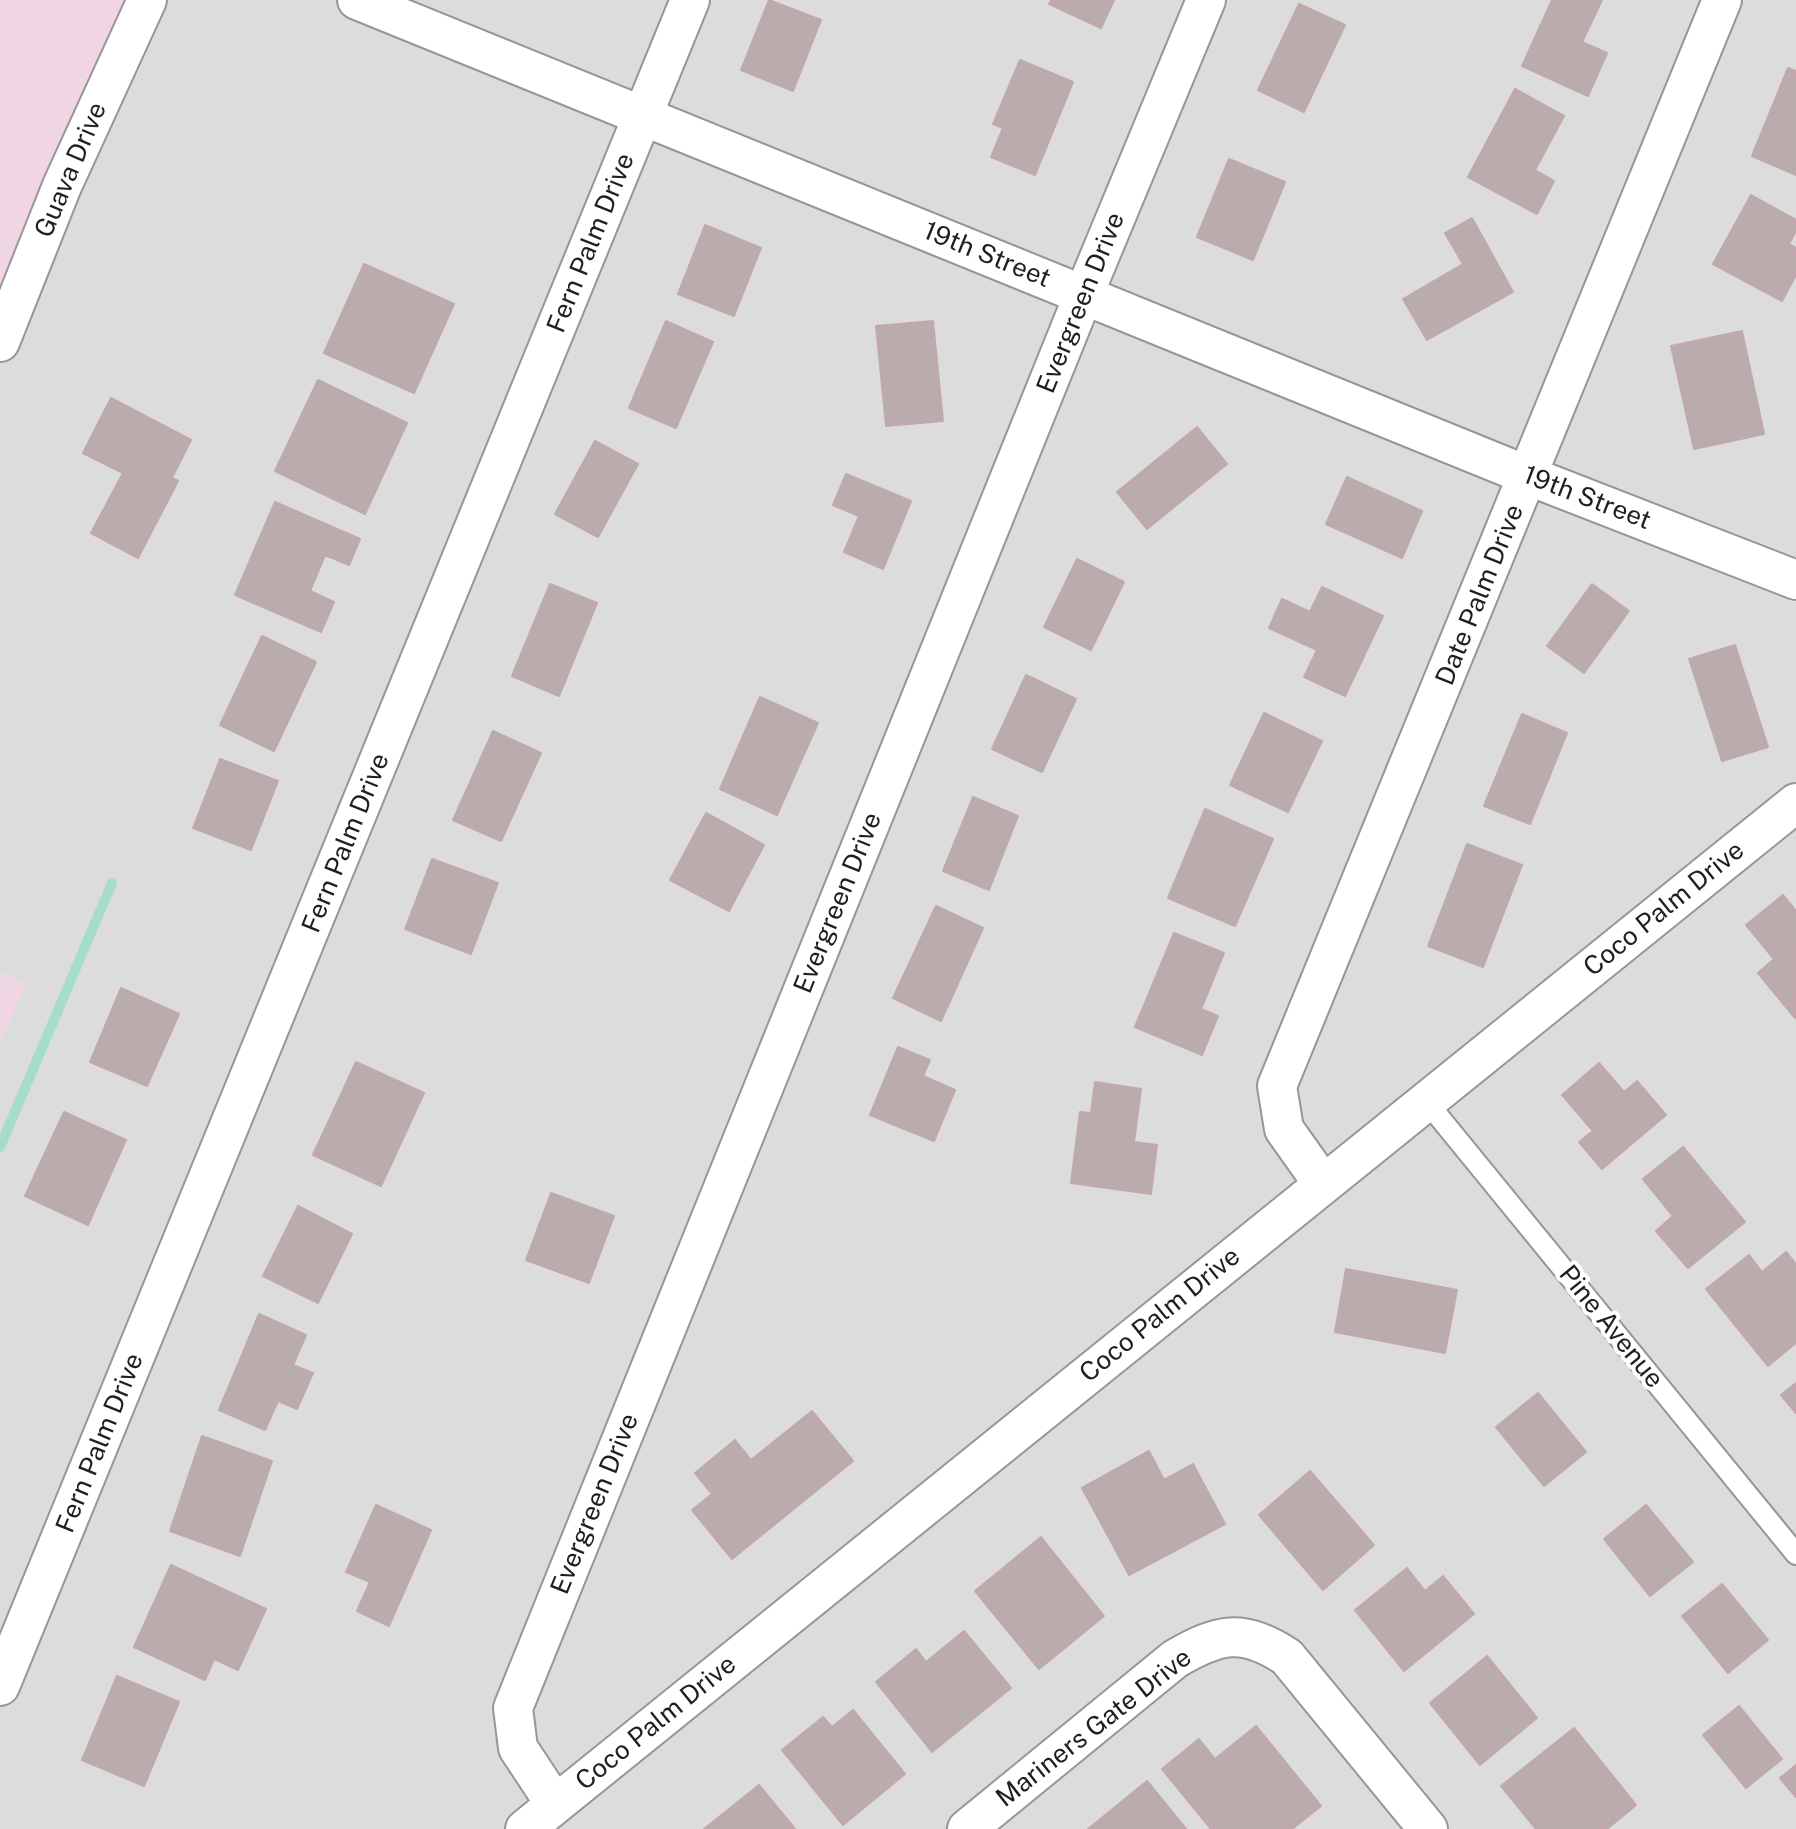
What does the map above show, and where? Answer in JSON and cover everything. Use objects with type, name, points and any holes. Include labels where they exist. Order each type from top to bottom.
[{"type":"street","name":"Guava Drive","points":[[0,342],[62,186],[147,0]]},
{"type":"street","name":"19th Street","points":[[357,0],[1529,476],[1796,580]]},
{"type":"street","name":"Fern Palm Drive","points":[[0,1686],[690,0]]},
{"type":"street","name":"Evergreen Drive","points":[[555,1804],[518,1748],[513,1708],[1084,294],[1206,0]]},
{"type":"street","name":"Date Palm Drive","points":[[1323,1184],[1284,1129],[1277,1086],[1722,0]]},
{"type":"street","name":"Coco Palm Drive","points":[[525,1829],[1796,803]]},
{"type":"street","name":"Mariners Gate Drive","points":[[967,1829],[1175,1659],[1207,1641],[1240,1637],[1272,1647],[1287,1657],[1428,1829]]},
{"type":"lane","name":"Pine Avenue","points":[[1426,1101],[1796,1554]]},
{"type":"shaded area","points":[[0,0],[128,0],[0,323]]},
{"type":"shaded area","points":[[128,0],[1796,0],[1796,1829],[0,1829],[0,1041],[26,984],[0,973],[0,323]]},
{"type":"shaded area","points":[[0,973],[26,984],[0,1041]]},
{"type":"building","points":[[769,0],[821,20],[793,91],[741,70]]},
{"type":"building","points":[[1051,0],[1114,0],[1101,28],[1049,4]]},
{"type":"building","points":[[1552,0],[1602,0],[1582,42],[1607,53],[1588,96],[1522,66]]},
{"type":"building","points":[[1299,4],[1345,25],[1304,112],[1258,90]]},
{"type":"building","points":[[1020,60],[1073,82],[1035,175],[991,157],[1003,128],[993,124]]},
{"type":"building","points":[[1788,68],[1796,71],[1796,175],[1752,156]]},
{"type":"building","points":[[1515,89],[1564,116],[1535,170],[1554,181],[1537,214],[1468,177]]},
{"type":"building","points":[[1229,159],[1285,182],[1253,260],[1197,237]]},
{"type":"building","points":[[1751,195],[1796,220],[1796,231],[1789,244],[1796,248],[1796,275],[1782,301],[1713,264]]},
{"type":"building","points":[[1472,218],[1513,292],[1427,340],[1403,299],[1463,264],[1445,233]]},
{"type":"building","points":[[705,225],[761,248],[734,316],[678,294]]},
{"type":"building","points":[[364,264],[454,304],[414,393],[324,353]]},
{"type":"building","points":[[666,321],[713,342],[676,428],[629,408]]},
{"type":"building","points":[[933,321],[943,421],[886,426],[876,326]]},
{"type":"building","points":[[1742,331],[1764,434],[1694,449],[1671,346]]},
{"type":"building","points":[[318,380],[407,423],[365,514],[275,471]]},
{"type":"building","points":[[111,398],[191,440],[172,478],[178,481],[138,558],[91,533],[123,473],[83,453]]},
{"type":"building","points":[[1197,427],[1227,464],[1147,529],[1117,492]]},
{"type":"building","points":[[595,441],[638,464],[598,537],[555,514]]},
{"type":"building","points":[[846,474],[911,501],[883,569],[844,552],[859,516],[833,505]]},
{"type":"building","points":[[1347,477],[1422,511],[1402,558],[1326,524]]},
{"type":"building","points":[[275,502],[360,539],[349,565],[325,555],[310,591],[334,602],[321,632],[235,595]]},
{"type":"building","points":[[1077,559],[1124,582],[1091,650],[1044,627]]},
{"type":"building","points":[[550,584],[597,603],[559,696],[512,676]]},
{"type":"building","points":[[1592,584],[1629,611],[1584,673],[1547,646]]},
{"type":"building","points":[[1322,587],[1383,616],[1345,696],[1304,677],[1317,650],[1269,628],[1282,599],[1310,612]]},
{"type":"building","points":[[262,636],[316,662],[274,751],[220,725]]},
{"type":"building","points":[[1735,645],[1768,747],[1722,761],[1689,659]]},
{"type":"building","points":[[1026,675],[1076,699],[1042,772],[992,749]]},
{"type":"building","points":[[760,697],[818,723],[777,815],[720,789]]},
{"type":"building","points":[[1264,713],[1322,741],[1288,812],[1230,785]]},
{"type":"building","points":[[1522,714],[1567,733],[1530,824],[1484,806]]},
{"type":"building","points":[[493,731],[541,753],[501,841],[453,820]]},
{"type":"building","points":[[220,759],[278,781],[251,850],[193,828]]},
{"type":"building","points":[[973,797],[1018,816],[989,890],[943,871]]},
{"type":"building","points":[[1205,809],[1273,839],[1235,926],[1168,898]]},
{"type":"building","points":[[706,813],[764,845],[729,911],[670,880]]},
{"type":"building","points":[[1467,844],[1522,865],[1483,967],[1428,946]]},
{"type":"building","points":[[432,859],[498,883],[471,954],[405,929]]},
{"type":"building","points":[[1783,895],[1796,911],[1795,1018],[1758,973],[1774,959],[1746,925]]},
{"type":"building","points":[[936,906],[983,928],[941,1021],[893,998]]},
{"type":"building","points":[[1174,933],[1224,953],[1201,1009],[1218,1016],[1202,1055],[1135,1027]]},
{"type":"building","points":[[121,988],[179,1014],[147,1086],[90,1062]]},
{"type":"building","points":[[898,1047],[930,1060],[923,1076],[955,1090],[934,1141],[870,1115]]},
{"type":"building","points":[[356,1062],[424,1093],[381,1186],[313,1155]]},
{"type":"building","points":[[1599,1063],[1624,1092],[1637,1081],[1666,1115],[1602,1169],[1579,1142],[1593,1131],[1562,1095]]},
{"type":"building","points":[[1095,1082],[1141,1089],[1134,1142],[1157,1145],[1151,1194],[1071,1183],[1080,1112],[1091,1113]]},
{"type":"building","points":[[64,1112],[126,1140],[88,1225],[25,1196]]},
{"type":"building","points":[[1683,1147],[1745,1222],[1688,1268],[1656,1231],[1673,1216],[1643,1179]]},
{"type":"building","points":[[551,1193],[614,1216],[589,1283],[526,1260]]},
{"type":"building","points":[[298,1206],[352,1234],[318,1303],[263,1276]]},
{"type":"building","points":[[1786,1252],[1796,1264],[1796,1343],[1768,1366],[1706,1289],[1749,1255],[1762,1272]]},
{"type":"building","points":[[1346,1269],[1457,1290],[1445,1353],[1335,1332]]},
{"type":"building","points":[[259,1314],[306,1335],[293,1365],[313,1373],[297,1409],[278,1401],[265,1430],[219,1410]]},
{"type":"building","points":[[1796,1383],[1796,1413],[1781,1395]]},
{"type":"building","points":[[1538,1393],[1586,1452],[1544,1486],[1496,1427]]},
{"type":"building","points":[[812,1411],[853,1461],[732,1559],[692,1510],[712,1494],[695,1473],[735,1440],[751,1460]]},
{"type":"building","points":[[202,1436],[272,1461],[240,1556],[170,1531]]},
{"type":"building","points":[[1149,1451],[1164,1480],[1193,1464],[1225,1524],[1129,1575],[1082,1488]]},
{"type":"building","points":[[1310,1471],[1374,1545],[1323,1590],[1259,1515]]},
{"type":"building","points":[[376,1505],[431,1530],[389,1626],[357,1611],[370,1582],[346,1572]]},
{"type":"building","points":[[1646,1505],[1693,1562],[1650,1596],[1604,1539]]},
{"type":"building","points":[[1041,1537],[1104,1616],[1039,1669],[975,1591]]},
{"type":"building","points":[[171,1565],[266,1609],[238,1670],[214,1659],[205,1680],[134,1647]]},
{"type":"building","points":[[1407,1568],[1425,1591],[1443,1576],[1474,1614],[1404,1671],[1355,1610]]},
{"type":"building","points":[[1722,1584],[1768,1640],[1728,1673],[1682,1616]]},
{"type":"building","points":[[964,1631],[1011,1688],[932,1752],[876,1682],[916,1649],[926,1662]]},
{"type":"building","points":[[1487,1656],[1537,1718],[1480,1765],[1430,1703]]},
{"type":"building","points":[[117,1676],[179,1702],[144,1786],[82,1760]]},
{"type":"building","points":[[1739,1706],[1782,1759],[1746,1788],[1703,1735]]},
{"type":"building","points":[[853,1710],[905,1774],[843,1825],[782,1750],[823,1717],[832,1727]]},
{"type":"building","points":[[1256,1726],[1321,1806],[1292,1829],[1211,1829],[1162,1769],[1199,1739],[1215,1759]]},
{"type":"building","points":[[1574,1728],[1636,1805],[1607,1829],[1536,1829],[1501,1786]]},
{"type":"building","points":[[1796,1765],[1796,1797],[1780,1778]]},
{"type":"building","points":[[1147,1781],[1186,1829],[1088,1829]]},
{"type":"building","points":[[759,1785],[795,1829],[704,1829]]},
{"type":"waterway","points":[[0,1147],[112,883]]}]
